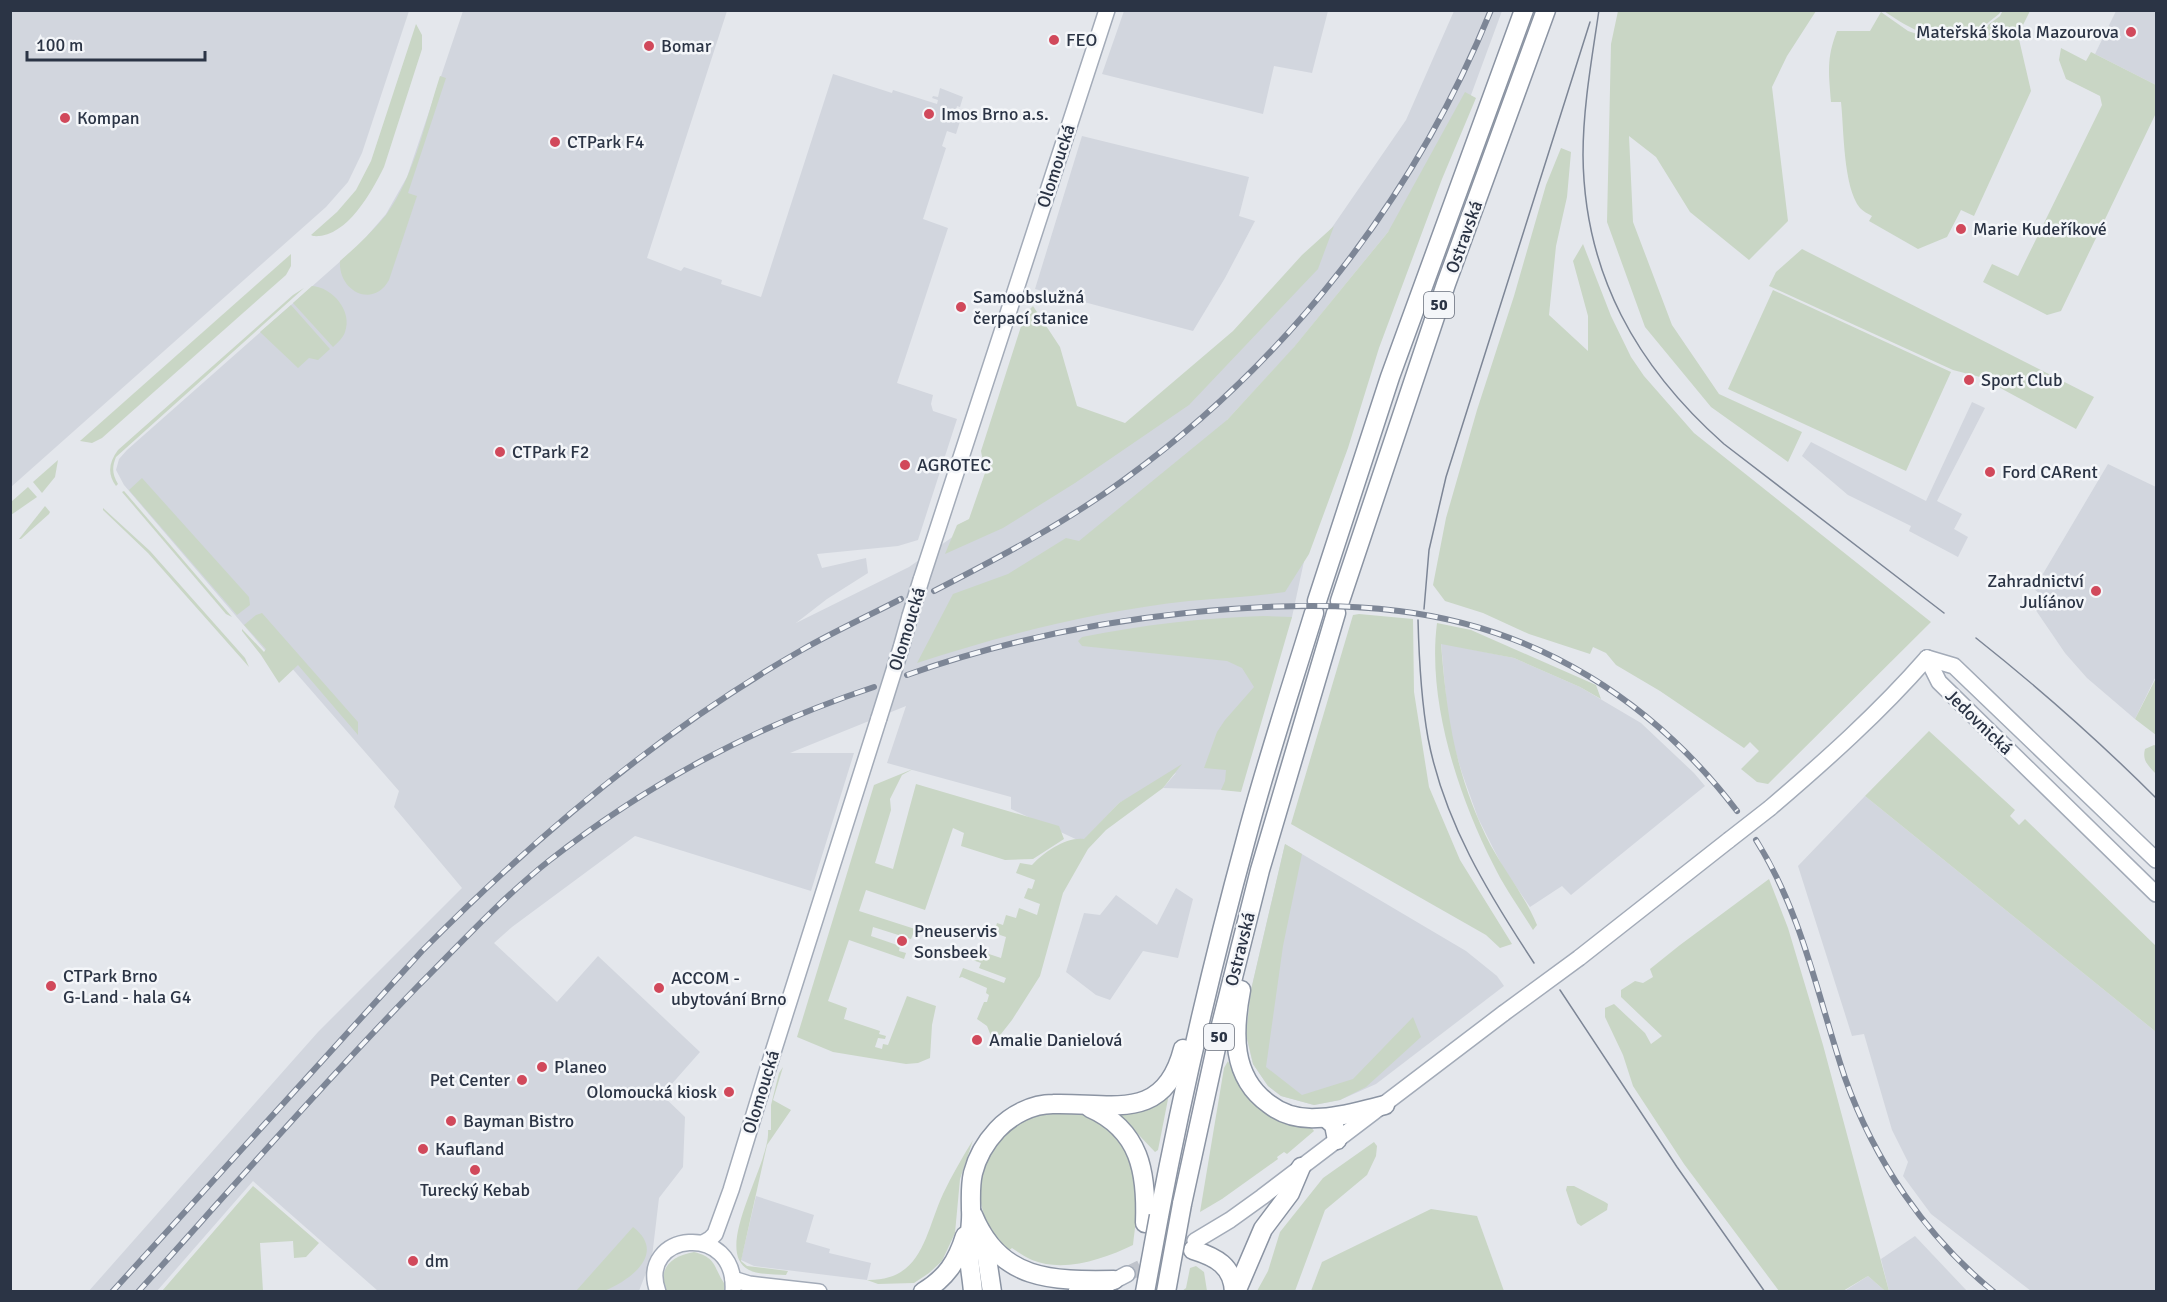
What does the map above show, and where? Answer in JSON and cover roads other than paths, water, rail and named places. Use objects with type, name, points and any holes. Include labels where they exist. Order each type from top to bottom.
[{"type":"highway","name":"Ostravská","points":[[1152,1219],[1246,838],[1315,607],[1390,377],[1524,10]]},
{"type":"highway","name":"Ostravská","points":[[1166,1292],[1182,1204],[1221,1025],[1279,802],[1338,607],[1446,284],[1546,10]]},
{"type":"highway","name":"50","points":[[1260,870],[1251,946],[1237,1014],[1236,1042],[1239,1064],[1251,1089],[1275,1108],[1299,1117],[1326,1118],[1385,1105]]},
{"type":"highway","name":"50","points":[[973,1292],[969,1248],[972,1211],[971,1184],[975,1166],[985,1144],[1000,1127],[1017,1114],[1036,1106],[1138,1104],[1163,1089],[1177,1068],[1186,1034],[1212,972]]},
{"type":"highway","name":"50","points":[[1079,1105],[1090,1108],[1119,1126],[1129,1138],[1142,1167],[1152,1219],[1143,1292]]},
{"type":"highway","points":[[1326,1118],[1334,1125],[1337,1140]]},
{"type":"highway","points":[[1235,1292],[1263,1229],[1290,1193],[1301,1167]]},
{"type":"highway","name":"50","points":[[972,1211],[984,1238],[1013,1264],[1035,1275],[1053,1279],[1121,1277]]},
{"type":"highway","name":"50","points":[[923,1292],[945,1276],[954,1264],[972,1211]]},
{"type":"highway","points":[[984,1238],[992,1292]]},
{"type":"highway","points":[[1194,1246],[1215,1258],[1225,1267],[1232,1276],[1235,1292]]},
{"type":"main road","name":"Olomoucká","points":[[703,1243],[715,1233],[731,1190],[921,580],[1107,10]]},
{"type":"main road","points":[[1194,1246],[1579,958],[1770,808],[1828,759],[1885,705],[1927,658]]},
{"type":"main road","name":"Jedovnická","points":[[1927,658],[1954,666],[2157,860]]},
{"type":"main road","name":"Jedovnická","points":[[1927,658],[1938,682],[2157,894]]},
{"type":"main road","points":[[723,1255],[721,1240],[731,1190]]},
{"type":"main road","points":[[658,1292],[655,1271],[662,1255],[680,1243],[703,1243],[714,1247],[729,1263],[733,1285],[749,1284],[819,1292]]},
{"type":"main road","points":[[1076,1292],[1121,1277]]},
{"type":"main road","points":[[1093,1292],[1121,1277]]},
{"type":"tunnel","points":[[1127,1274],[1195,1241]]},
{"type":"tram line","points":[[1599,10],[1585,119],[1583,155],[1586,198],[1593,240],[1605,278],[1621,315],[1641,350],[1665,383],[1724,444],[1944,613]]},
{"type":"tram line","points":[[1424,609],[1429,550],[1446,477],[1590,22]]},
{"type":"tram line","points":[[1418,620],[1421,679],[1428,738],[1445,799],[1456,828],[1484,883],[1534,963]]},
{"type":"tram line","points":[[1976,638],[2068,715],[2156,798]]},
{"type":"tram line","points":[[1560,990],[1677,1167],[1765,1292]]},
{"type":"railway","points":[[934,591],[1056,525],[1125,479],[1184,433],[1240,382],[1292,328],[1341,270],[1385,209],[1425,146],[1460,79],[1491,10]]},
{"type":"railway","points":[[112,1292],[422,951],[554,827],[649,751],[748,682],[812,644],[901,599]]},
{"type":"railway","points":[[907,675],[1010,644],[1150,617],[1292,606],[1399,611],[1450,620],[1499,634],[1545,653],[1589,676],[1630,704],[1668,736],[1704,772],[1737,811]]},
{"type":"railway","points":[[138,1292],[381,1024],[482,922],[550,860],[626,806],[704,759],[787,720],[874,687]]},
{"type":"railway","points":[[1756,840],[1786,897],[1808,956],[1845,1078],[1871,1138],[1887,1167],[1925,1222],[1946,1247],[1994,1292]]},
{"type":"place","name":"Mateřská škola Mazourova","points":[[2131,32]]},
{"type":"place","name":"FEO","points":[[1054,40]]},
{"type":"place","name":"Bomar","points":[[649,46]]},
{"type":"place","name":"Imos Brno a.s.","points":[[929,114]]},
{"type":"place","name":"Kompan","points":[[65,118]]},
{"type":"place","name":"CTPark F4","points":[[555,142]]},
{"type":"place","name":"Marie Kudeříkové","points":[[1961,229]]},
{"type":"place","name":"Samoobslužná čerpací stanice","points":[[961,307]]},
{"type":"place","name":"Sport Club","points":[[1969,380]]},
{"type":"place","name":"CTPark F2","points":[[500,452]]},
{"type":"place","name":"AGROTEC","points":[[905,465]]},
{"type":"place","name":"Ford CARent","points":[[1990,472]]},
{"type":"place","name":"Zahradnictví Julíánov","points":[[2096,591]]},
{"type":"place","name":"Pneuservis Sonsbeek","points":[[902,941]]},
{"type":"place","name":"CTPark Brno G-Land - hala G4","points":[[51,986]]},
{"type":"place","name":"ACCOM - ubytování Brno","points":[[659,988]]},
{"type":"place","name":"Amalie Danielová","points":[[977,1040]]},
{"type":"place","name":"Planeo","points":[[542,1067]]},
{"type":"place","name":"Pet Center","points":[[522,1080]]},
{"type":"place","name":"Olomoucká kiosk","points":[[729,1092]]},
{"type":"place","name":"Bayman Bistro","points":[[451,1121]]},
{"type":"place","name":"Kaufland","points":[[423,1149]]},
{"type":"place","name":"Turecký Kebab","points":[[475,1170]]},
{"type":"place","name":"dm","points":[[413,1261]]}]
